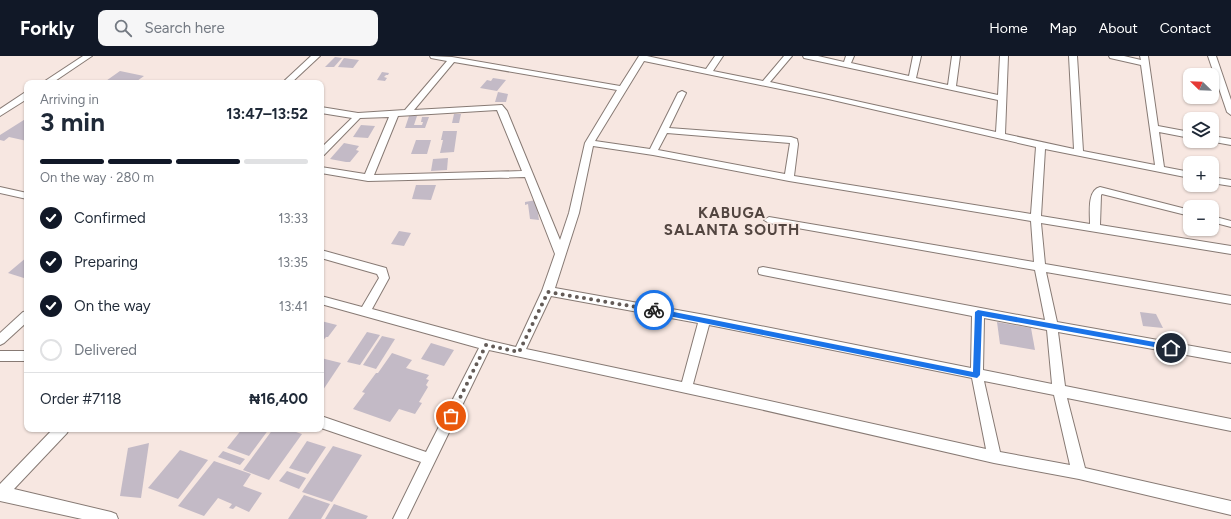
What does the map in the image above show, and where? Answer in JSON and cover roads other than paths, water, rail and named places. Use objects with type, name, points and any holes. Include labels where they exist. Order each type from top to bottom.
[{"type":"street","points":[[51,80],[88,56]]},
{"type":"street","points":[[289,80],[316,56]]},
{"type":"street","points":[[434,56],[623,89]]},
{"type":"street","points":[[481,64],[488,56]]},
{"type":"street","points":[[708,72],[719,56]]},
{"type":"street","points":[[765,83],[788,56]]},
{"type":"street","points":[[807,56],[1003,99]]},
{"type":"street","points":[[846,65],[850,56]]},
{"type":"street","points":[[912,79],[917,56]]},
{"type":"street","points":[[952,88],[956,56]]},
{"type":"street","points":[[1000,136],[1004,56]]},
{"type":"street","points":[[1073,56],[1079,153]]},
{"type":"street","points":[[1112,56],[1145,60],[1160,169]]},
{"type":"street","points":[[1212,56],[1231,112]]},
{"type":"street","points":[[519,352],[548,292],[574,213],[589,143],[642,57],[1041,145],[1183,174]]},
{"type":"street","points":[[408,112],[452,59]]},
{"type":"street","points":[[653,152],[682,93]]},
{"type":"street","points":[[0,113],[24,97]]},
{"type":"street","points":[[324,110],[358,116],[499,108],[503,111],[560,253]]},
{"type":"street","points":[[368,178],[394,115]]},
{"type":"street","points":[[324,150],[358,116]]},
{"type":"street","points":[[1154,128],[1183,134]]},
{"type":"street","points":[[663,130],[791,140],[794,144],[789,178]]},
{"type":"street","points":[[1219,140],[1231,142]]},
{"type":"street","points":[[589,143],[653,152],[789,178],[1231,250]]},
{"type":"street","points":[[1041,145],[1036,219],[1040,267],[1052,326],[1060,391],[1079,473]]},
{"type":"street","points":[[324,171],[368,178],[528,174]]},
{"type":"street","points":[[1219,181],[1231,183]]},
{"type":"street","points":[[0,190],[24,195]]},
{"type":"street","points":[[1095,228],[1096,195],[1100,190],[1183,211]]},
{"type":"street","points":[[769,220],[1231,300]]},
{"type":"street","points":[[1219,221],[1231,224]]},
{"type":"street","points":[[324,255],[382,271],[384,278],[364,312]]},
{"type":"street","points":[[763,271],[1052,326],[1231,358]]},
{"type":"street","points":[[548,292],[705,320],[1231,425]]},
{"type":"street","points":[[324,301],[486,345],[994,457],[1079,473],[1231,508]]},
{"type":"street","points":[[978,312],[977,375],[994,457]]},
{"type":"street","points":[[0,340],[24,318]]},
{"type":"street","points":[[686,388],[705,320]]},
{"type":"street","points":[[400,519],[486,345]]},
{"type":"street","points":[[0,356],[24,356]]},
{"type":"street","points":[[324,423],[430,459]]},
{"type":"street","points":[[0,494],[59,432]]},
{"type":"street","points":[[0,494],[111,519]]},
{"type":"district","name":"KABUGA SALANTA SOUTH","points":[[732,222]]}]
